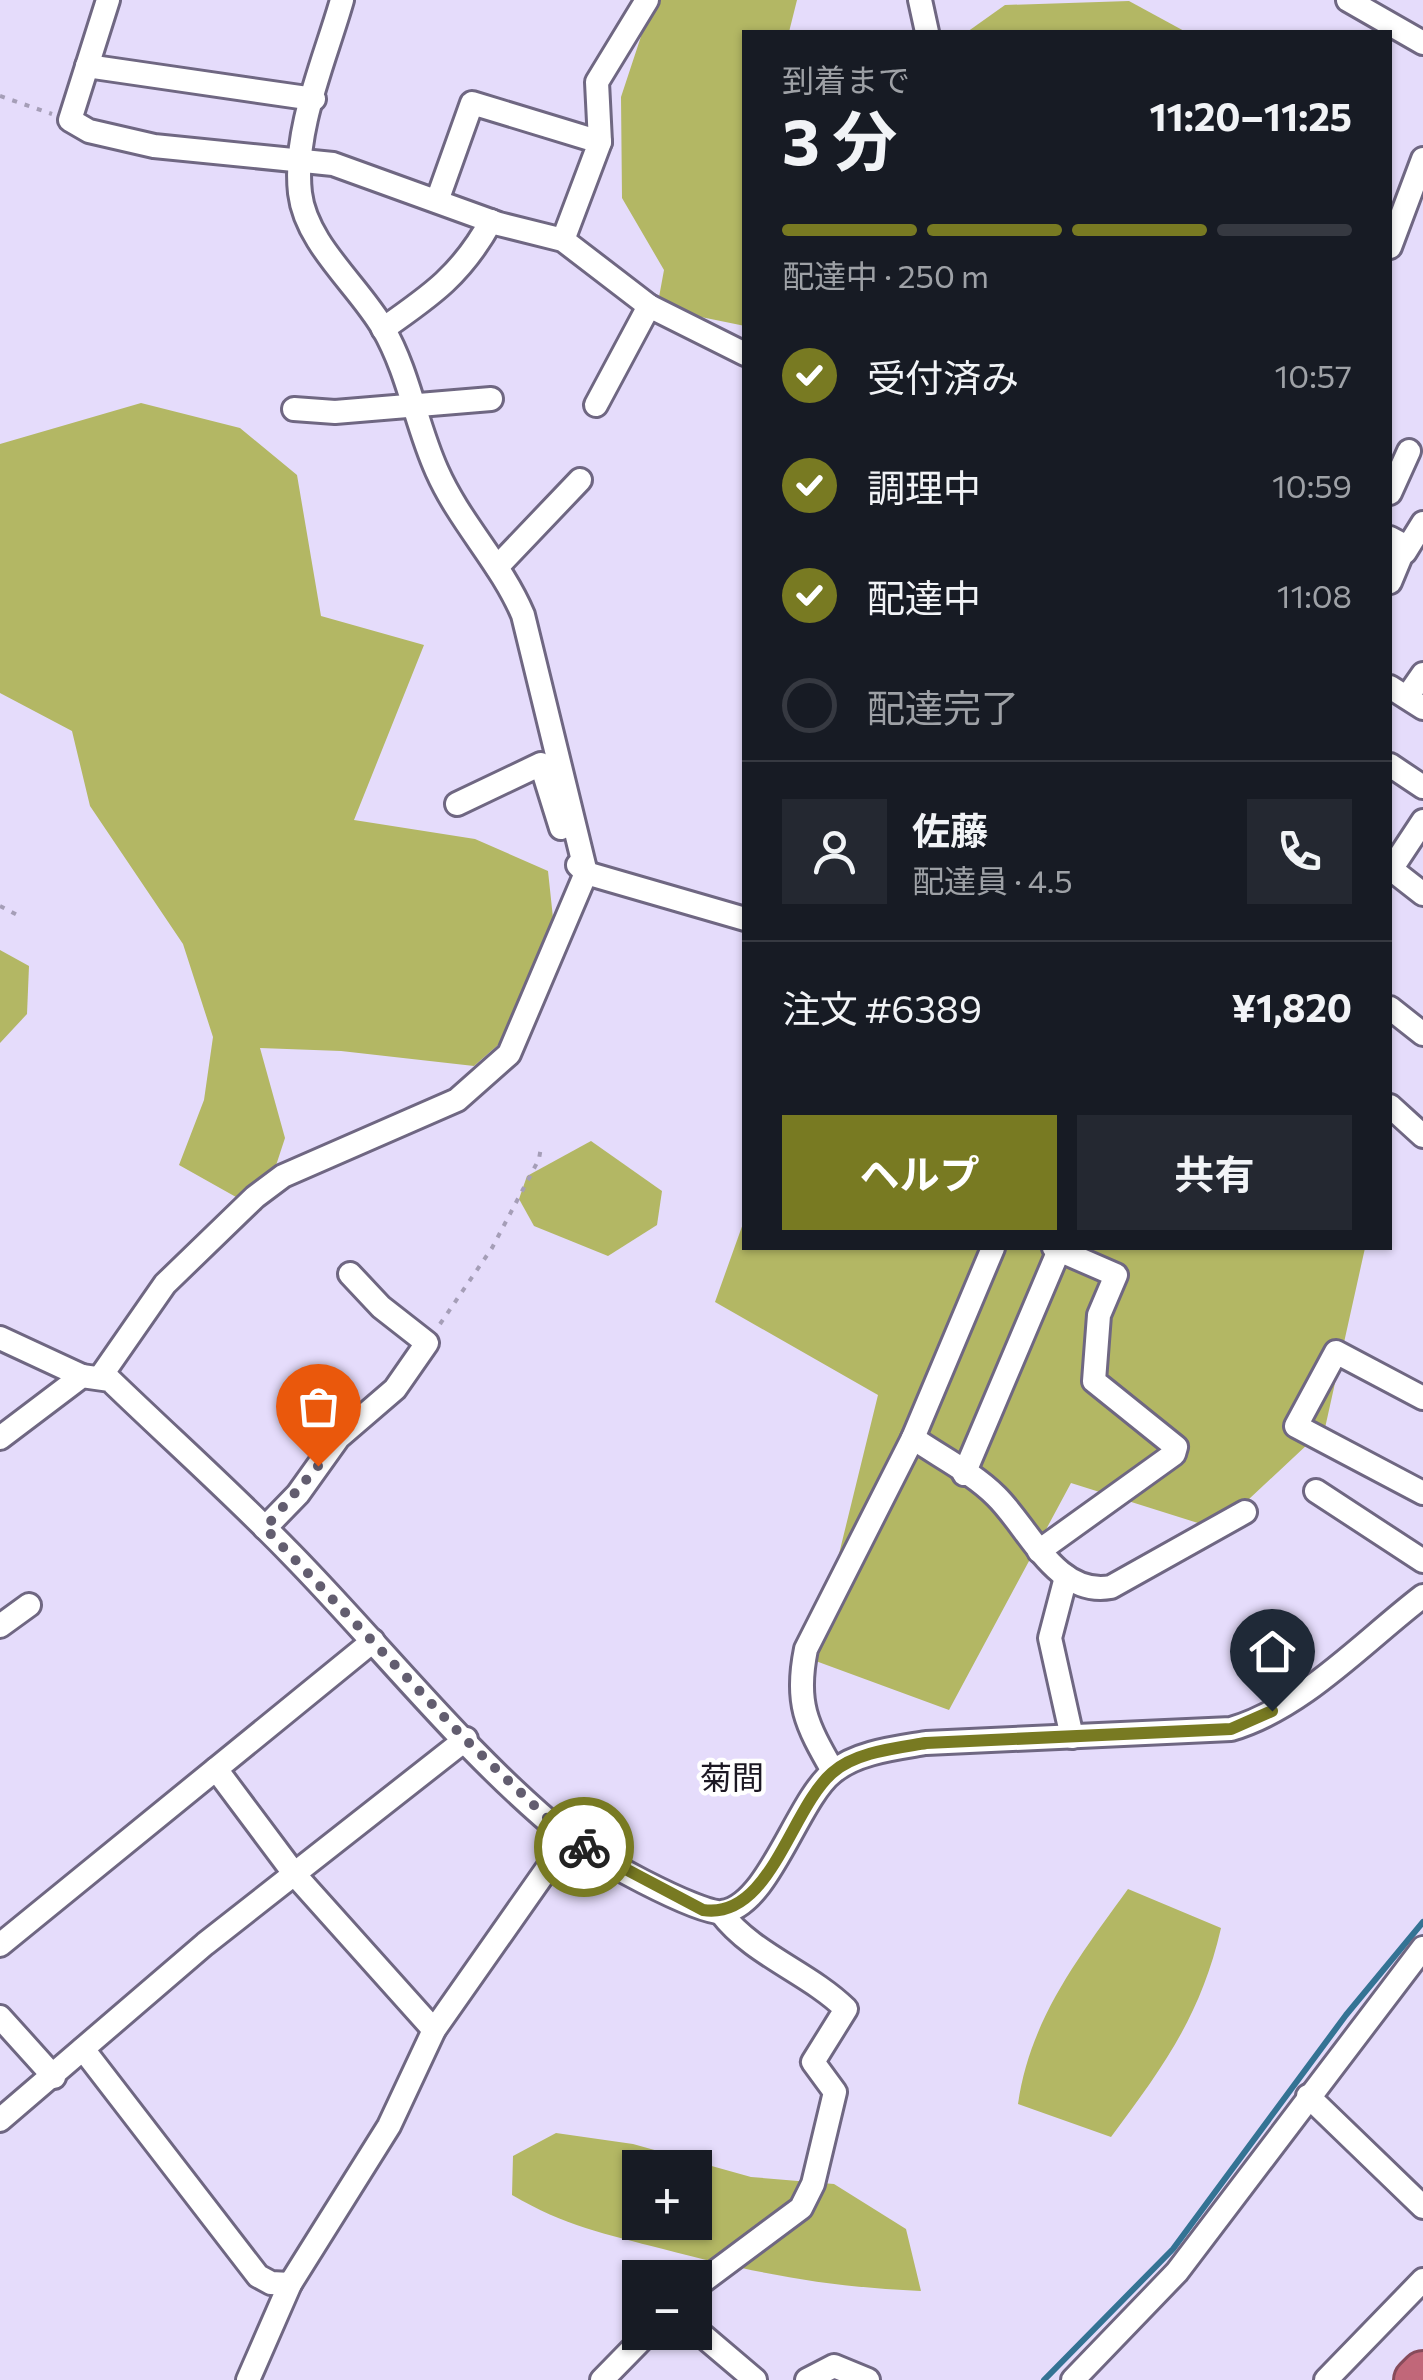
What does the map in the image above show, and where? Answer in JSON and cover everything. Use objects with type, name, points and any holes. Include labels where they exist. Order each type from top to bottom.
[{"type":"highway","points":[[1416,2380],[1423,2372]]},
{"type":"street","points":[[108,0],[70,120],[90,132],[154,146],[332,164],[491,220],[563,240],[649,306],[742,352]]},
{"type":"street","points":[[0,1438],[92,1376],[165,1284],[256,1196],[283,1176],[457,1100],[489,1076],[508,1054],[531,1010],[586,873],[523,615],[437,471],[416,406],[383,329],[304,212],[298,158],[342,0]]},
{"type":"street","points":[[563,240],[600,142],[598,82],[646,0]]},
{"type":"street","points":[[920,0],[927,30]]},
{"type":"street","points":[[1348,0],[1423,44]]},
{"type":"street","points":[[87,66],[314,100]]},
{"type":"street","points":[[437,201],[472,103],[600,142]]},
{"type":"street","points":[[1392,242],[1423,159]]},
{"type":"street","points":[[383,329],[442,288],[469,261],[491,220]]},
{"type":"street","points":[[596,405],[649,306]]},
{"type":"street","points":[[294,409],[335,412],[491,399]]},
{"type":"street","points":[[1392,488],[1408,451]]},
{"type":"street","points":[[497,567],[580,480]]},
{"type":"street","points":[[1392,571],[1397,545],[1423,523]]},
{"type":"street","points":[[1406,698],[1423,674]]},
{"type":"street","points":[[457,804],[541,764],[570,857],[586,873],[742,918]]},
{"type":"street","points":[[1392,766],[1423,788]]},
{"type":"street","points":[[1392,868],[1423,821]]},
{"type":"street","points":[[1392,871],[1423,894]]},
{"type":"street","points":[[1392,1010],[1423,1034]]},
{"type":"street","points":[[1392,1108],[1423,1136]]},
{"type":"street","points":[[833,1771],[812,1735],[798,1687],[806,1649],[913,1438],[992,1250]]},
{"type":"street","points":[[964,1474],[1057,1250]]},
{"type":"street","points":[[1040,1551],[1174,1454],[1176,1447],[1094,1382],[1099,1315],[1116,1275],[1059,1250]]},
{"type":"street","points":[[265,1528],[298,1494],[338,1438],[394,1389],[427,1343],[381,1307],[350,1274]]},
{"type":"street","points":[[0,1338],[92,1376],[265,1528],[466,1740],[568,1838],[703,1910],[721,1913],[740,1906],[833,1771],[880,1751],[926,1743],[1191,1733],[1254,1722],[1291,1699],[1423,1596]]},
{"type":"street","points":[[1423,1398],[1336,1352],[1296,1426],[1423,1493]]},
{"type":"street","points":[[913,1438],[995,1494],[1040,1551],[1066,1577],[1087,1588],[1111,1587],[1245,1512]]},
{"type":"street","points":[[1316,1491],[1423,1561]]},
{"type":"street","points":[[1066,1577],[1050,1638],[1072,1737]]},
{"type":"street","points":[[0,1626],[28,1605]]},
{"type":"street","points":[[0,1945],[373,1641]]},
{"type":"street","points":[[0,2120],[205,1944],[466,1740]]},
{"type":"street","points":[[216,1770],[296,1876],[434,2030]]},
{"type":"street","points":[[248,2380],[290,2284],[389,2126],[434,2030],[568,1838]]},
{"type":"street","points":[[712,2273],[801,2208],[812,2184],[836,2092],[813,2062],[846,2009],[822,1986],[736,1932],[721,1913]]},
{"type":"street","points":[[1073,2380],[1177,2272],[1423,1948]]},
{"type":"street","points":[[0,2017],[54,2077]]},
{"type":"street","points":[[83,2049],[258,2276],[290,2284]]},
{"type":"street","points":[[1308,2096],[1423,2208]]},
{"type":"street","points":[[1326,2380],[1423,2280]]},
{"type":"street","points":[[712,2343],[755,2380]]},
{"type":"street","points":[[602,2380],[632,2350]]},
{"type":"street","points":[[807,2380],[834,2366],[868,2380]]},
{"type":"path","points":[[0,96],[70,120]]},
{"type":"path","points":[[0,906],[21,916]]},
{"type":"path","points":[[427,1343],[492,1248],[539,1159],[541,1147]]},
{"type":"green space","points":[[653,0],[797,0],[790,30],[742,30],[742,325],[657,308],[664,270],[622,198],[621,97]]},
{"type":"green space","points":[[1129,1],[1182,30],[970,30],[1005,5]]},
{"type":"green space","points":[[141,403],[240,428],[297,475],[321,616],[424,645],[354,820],[475,839],[548,871],[556,946],[531,1016],[474,1066],[341,1051],[260,1048],[285,1138],[261,1211],[179,1165],[204,1100],[213,1037],[183,944],[90,806],[72,731],[0,693],[0,444]]},
{"type":"green space","points":[[0,950],[29,966],[27,1014],[0,1043]]},
{"type":"green space","points":[[591,1141],[662,1191],[657,1225],[608,1256],[534,1226],[519,1199],[527,1176]]},
{"type":"green space","points":[[742,1226],[742,1250],[1365,1250],[1325,1428],[1217,1529],[1071,1483],[949,1710],[813,1660],[878,1395],[715,1302]]},
{"type":"green space","points":[[1128,1889],[1221,1928],[1191,2014],[1148,2087],[1111,2137],[1018,2104],[1033,2044],[1045,2017],[1075,1964]]},
{"type":"green space","points":[[556,2133],[654,2150],[622,2150],[622,2239],[550,2214],[512,2195],[513,2156]]},
{"type":"green space","points":[[712,2166],[751,2177],[834,2184],[906,2229],[921,2291],[822,2282],[626,2240],[712,2240]]},
{"type":"waterway","points":[[1044,2380],[1173,2249],[1346,2015],[1423,1922]]},
{"type":"way so far","points":[[318,1466],[265,1528],[466,1740],[568,1838],[584,1847]]},
{"type":"district","name":"菊間","points":[[732,1778]]},
{"type":"route","points":[[584,1847],[654,1887],[703,1910],[721,1913],[740,1906],[758,1884],[833,1771],[880,1751],[926,1743],[1231,1729],[1272,1711]]}]
